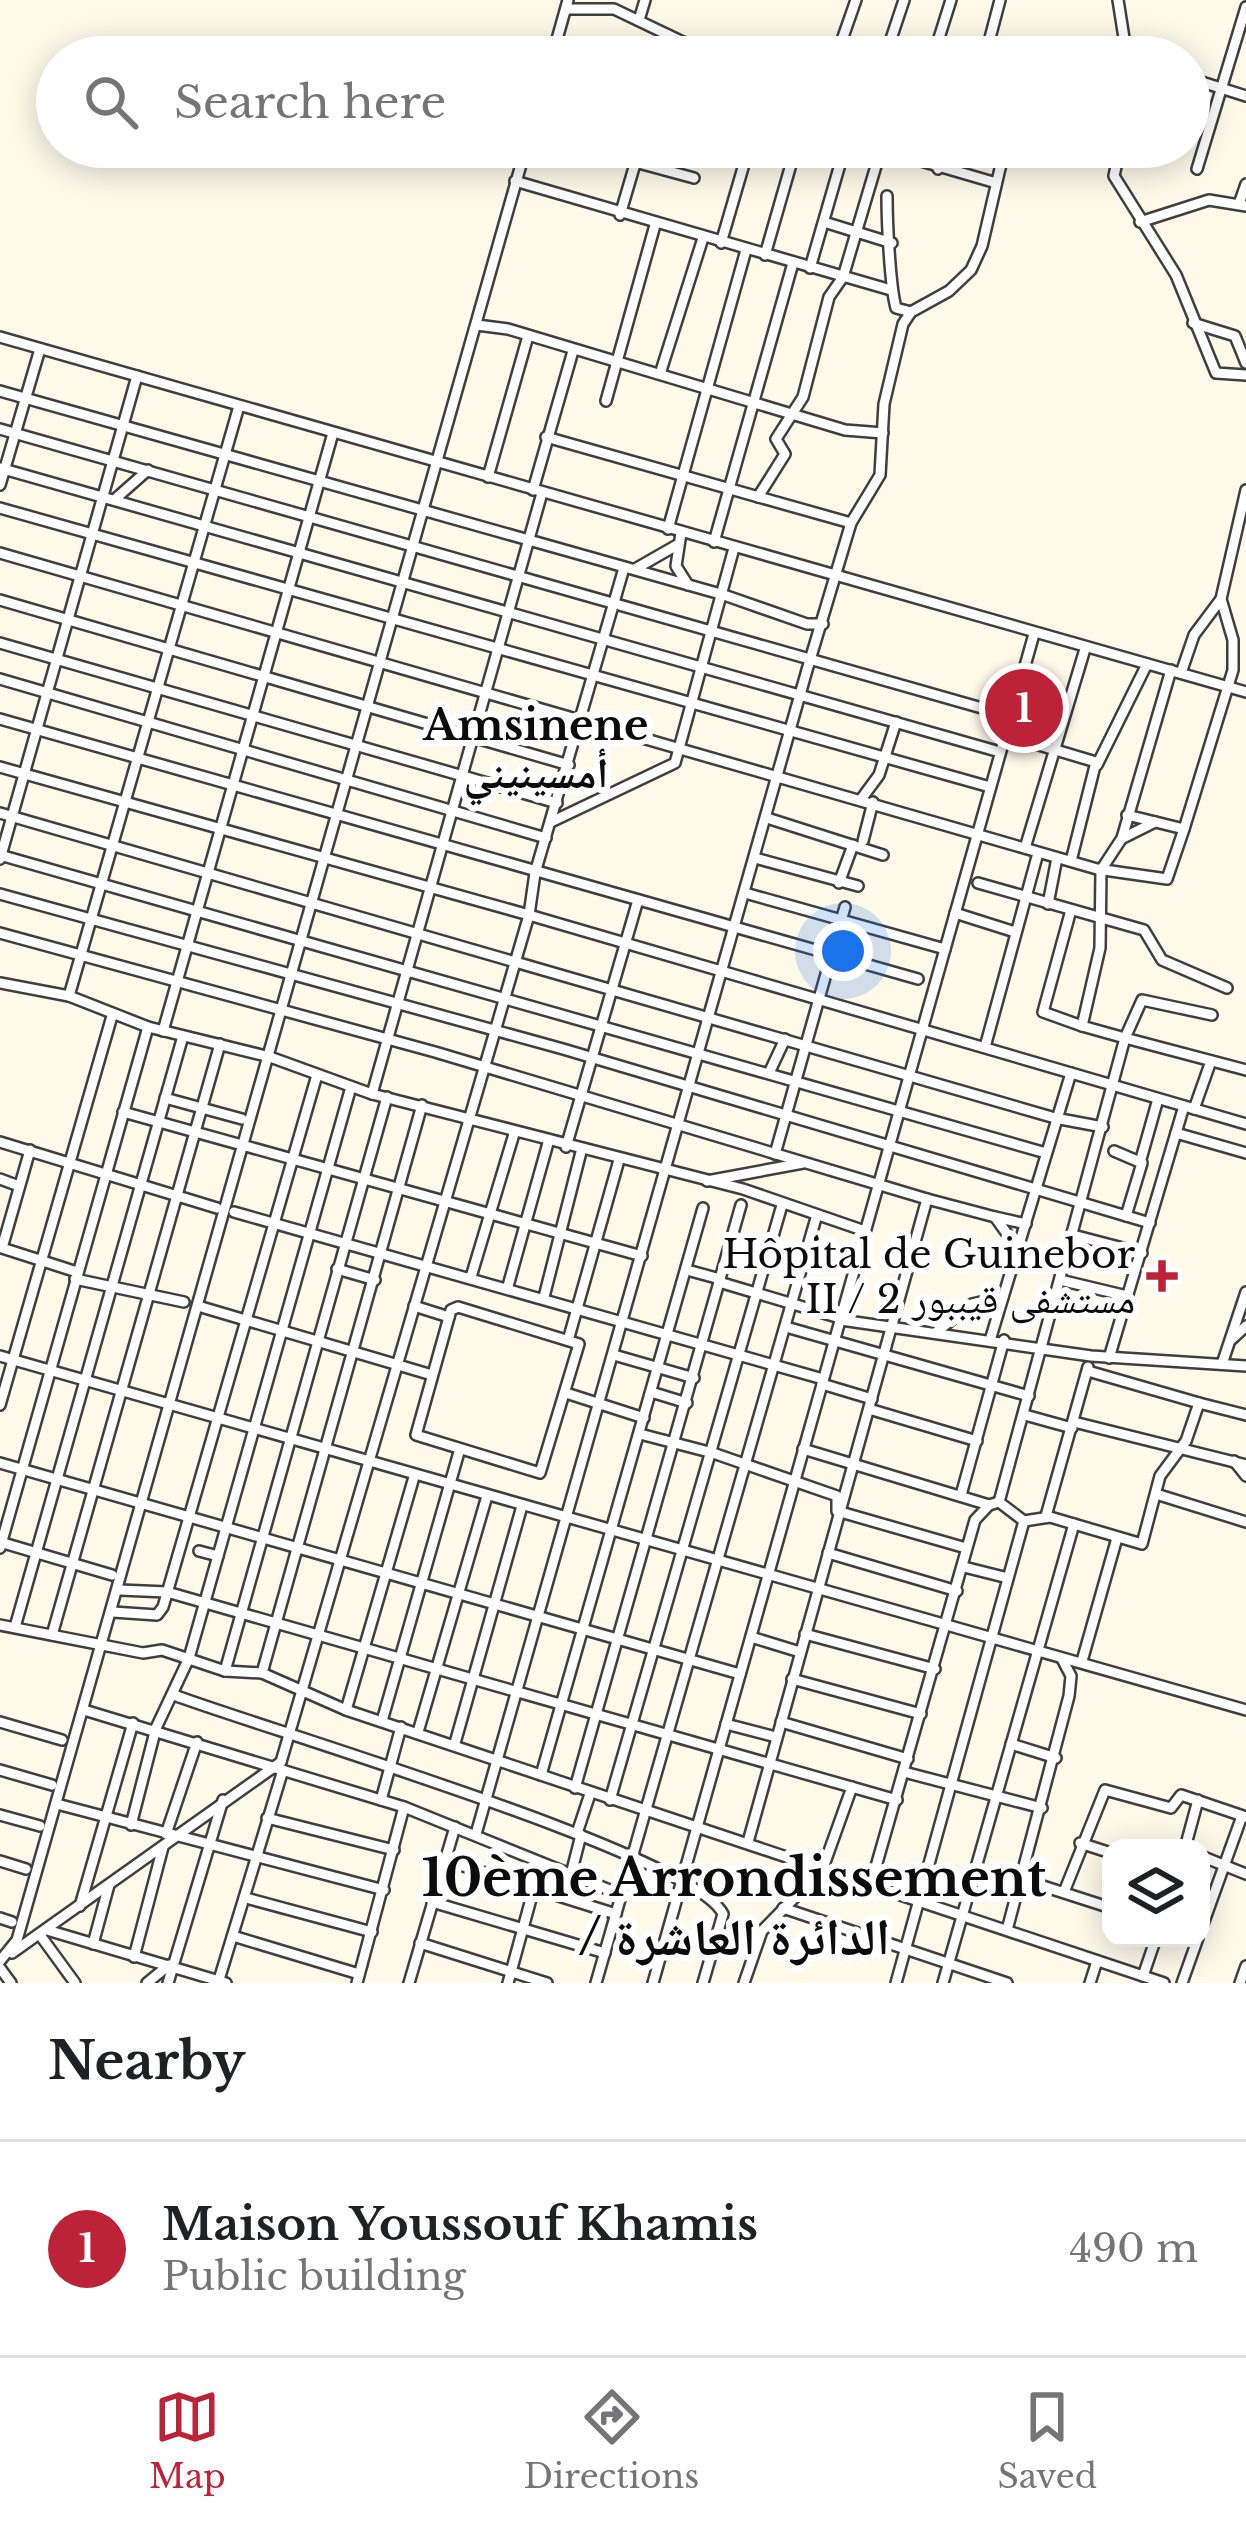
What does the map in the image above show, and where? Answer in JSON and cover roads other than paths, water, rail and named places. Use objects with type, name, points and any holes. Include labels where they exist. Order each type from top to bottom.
[{"type":"street","points":[[639,20],[645,0]]},
{"type":"street","points":[[843,36],[856,0]]},
{"type":"street","points":[[892,36],[904,0]]},
{"type":"street","points":[[940,36],[951,0]]},
{"type":"street","points":[[991,36],[1000,0]]},
{"type":"street","points":[[1118,0],[1124,36]]},
{"type":"street","points":[[558,36],[567,4],[614,9],[668,35]]},
{"type":"street","points":[[1210,130],[1246,7]]},
{"type":"street","points":[[1210,85],[1246,96]]},
{"type":"street","points":[[11,1983],[2,1962],[12,1920],[57,1804],[104,1644],[519,168]]},
{"type":"street","points":[[620,215],[633,168]]},
{"type":"street","points":[[657,168],[694,178]]},
{"type":"street","points":[[721,243],[743,168]]},
{"type":"street","points":[[765,255],[790,168]]},
{"type":"street","points":[[810,268],[839,168]]},
{"type":"street","points":[[758,497],[776,476],[784,454],[776,439],[796,412],[829,297],[843,277],[872,168]]},
{"type":"street","points":[[935,168],[993,182]]},
{"type":"street","points":[[476,1834],[851,523],[880,475],[890,372],[911,312],[949,291],[971,270],[982,246],[998,168]]},
{"type":"street","points":[[1116,168],[1114,176],[1140,222],[1176,274],[1216,373],[1246,375]]},
{"type":"street","points":[[515,182],[891,290]]},
{"type":"street","points":[[1140,222],[1209,200],[1242,205],[1246,184]]},
{"type":"street","points":[[887,196],[891,290],[896,308],[911,312]]},
{"type":"street","points":[[824,222],[892,243]]},
{"type":"street","points":[[606,401],[656,224]]},
{"type":"street","points":[[661,374],[704,238]]},
{"type":"street","points":[[668,529],[746,250]]},
{"type":"street","points":[[714,542],[793,263]]},
{"type":"street","points":[[1192,322],[1234,336],[1246,363]]},
{"type":"street","points":[[477,325],[796,412],[845,430],[883,433]]},
{"type":"street","points":[[488,477],[528,336]]},
{"type":"street","points":[[0,337],[1246,692]]},
{"type":"street","points":[[0,485],[40,349]]},
{"type":"street","points":[[372,1094],[527,542],[546,437],[573,351]]},
{"type":"street","points":[[137,376],[110,499],[82,577],[0,857],[796,1078],[1046,1153]]},
{"type":"street","points":[[0,391],[724,595],[807,624],[823,624]]},
{"type":"street","points":[[69,996],[239,406]]},
{"type":"street","points":[[0,429],[1010,716]]},
{"type":"street","points":[[163,1030],[333,433]]},
{"type":"street","points":[[546,437],[851,523]]},
{"type":"street","points":[[3,469],[1000,752]]},
{"type":"street","points":[[110,499],[148,470]]},
{"type":"street","points":[[1082,1026],[1099,957],[1101,870],[1122,838],[1176,672],[1194,635],[1221,599],[1246,490]]},
{"type":"street","points":[[0,508],[990,787]]},
{"type":"street","points":[[680,532],[676,566],[688,585]]},
{"type":"street","points":[[12,1920],[26,1935],[43,1933],[93,1944],[221,1982],[615,604],[629,569],[677,545]]},
{"type":"street","points":[[551,822],[661,775],[675,764],[734,548]]},
{"type":"street","points":[[0,553],[379,665],[779,774],[1038,853],[1101,870],[1166,879],[1234,652],[1221,599]]},
{"type":"street","points":[[0,600],[569,765]]},
{"type":"street","points":[[653,1983],[1034,634]]},
{"type":"street","points":[[0,643],[557,803]]},
{"type":"street","points":[[1025,848],[1085,649]]},
{"type":"street","points":[[1071,861],[1097,766],[1148,664]]},
{"type":"street","points":[[0,679],[546,838]]},
{"type":"street","points":[[0,719],[918,979]]},
{"type":"street","points":[[839,883],[858,843],[867,800],[896,722]]},
{"type":"street","points":[[1005,735],[1093,759],[1097,766]]},
{"type":"street","points":[[0,767],[1246,1124]]},
{"type":"street","points":[[0,813],[1055,1118],[1103,1127]]},
{"type":"street","points":[[1127,815],[1184,829]]},
{"type":"street","points":[[766,818],[858,843],[884,855]]},
{"type":"street","points":[[1122,838],[1156,822]]},
{"type":"street","points":[[985,1047],[1038,853]]},
{"type":"street","points":[[755,858],[858,886]]},
{"type":"street","points":[[1048,904],[1057,858]]},
{"type":"street","points":[[978,883],[1144,930],[1166,962],[1227,988]]},
{"type":"street","points":[[746,889],[843,912],[945,949]]},
{"type":"street","points":[[1098,892],[1074,911],[1043,1012],[1246,1070]]},
{"type":"street","points":[[0,894],[593,1058],[1150,1223]]},
{"type":"street","points":[[566,1147],[638,900]]},
{"type":"street","points":[[776,1154],[843,912]]},
{"type":"street","points":[[955,913],[1015,932]]},
{"type":"street","points":[[0,933],[282,1014],[387,1039],[1026,1224]]},
{"type":"street","points":[[0,983],[69,996],[112,1016],[270,1057],[351,1088],[514,1134],[743,1189],[816,1218],[865,1231]]},
{"type":"street","points":[[871,1884],[975,1520],[994,1504],[1025,1415],[1125,1038],[1142,1000],[1211,1015]]},
{"type":"street","points":[[0,1405],[112,1016]]},
{"type":"street","points":[[112,1575],[0,1544],[148,1027]]},
{"type":"street","points":[[14,1628],[183,1036]]},
{"type":"street","points":[[770,1071],[785,1039]]},
{"type":"street","points":[[52,1635],[220,1044]]},
{"type":"street","points":[[1109,1358],[1176,1133],[1211,1061]]},
{"type":"street","points":[[991,1337],[1071,1073]]},
{"type":"street","points":[[113,1612],[157,1615],[167,1592],[317,1075]]},
{"type":"street","points":[[131,1825],[156,1729],[189,1658],[206,1602],[351,1088]]},
{"type":"street","points":[[165,1097],[242,1119]]},
{"type":"street","points":[[225,1671],[387,1097]]},
{"type":"street","points":[[1126,1216],[1158,1099]]},
{"type":"street","points":[[262,1672],[422,1105]]},
{"type":"street","points":[[124,1112],[362,1182],[642,1256]]},
{"type":"street","points":[[1176,1133],[1246,1153]]},
{"type":"street","points":[[471,1276],[514,1134]]},
{"type":"street","points":[[0,1142],[217,1208]]},
{"type":"street","points":[[508,1286],[548,1143]]},
{"type":"street","points":[[30,1150],[2,1248],[76,1275],[184,1301]]},
{"type":"street","points":[[1114,1151],[1141,1159]]},
{"type":"street","points":[[544,1297],[581,1152]]},
{"type":"street","points":[[884,1166],[910,1152]]},
{"type":"street","points":[[569,1337],[619,1160]]},
{"type":"street","points":[[702,1182],[814,1163]]},
{"type":"street","points":[[0,1179],[19,1186]]},
{"type":"street","points":[[748,1842],[837,1511],[884,1356],[897,1328],[927,1199]]},
{"type":"street","points":[[575,1788],[741,1205]]},
{"type":"street","points":[[610,1800],[782,1205]]},
{"type":"street","points":[[542,1775],[703,1208]]},
{"type":"street","points":[[234,1213],[776,1364],[870,1404],[977,1441]]},
{"type":"street","points":[[995,1217],[1018,1249]]},
{"type":"street","points":[[596,1983],[650,1810],[816,1218]]},
{"type":"street","points":[[1072,1235],[1142,1253]]},
{"type":"street","points":[[337,1269],[375,1280]]},
{"type":"street","points":[[687,1270],[841,1319],[991,1337],[1091,1356],[1246,1366]]},
{"type":"street","points":[[1060,1280],[1127,1296]]},
{"type":"street","points":[[1222,1364],[1246,1292]]},
{"type":"street","points":[[935,1333],[972,1304],[1003,1297]]},
{"type":"street","points":[[198,1306],[432,1375]]},
{"type":"street","points":[[414,1306],[449,1317]]},
{"type":"street","points":[[458,1306],[569,1337],[579,1349],[541,1472],[458,1452],[416,1435],[449,1317],[458,1306]]},
{"type":"street","points":[[1232,1339],[1246,1326]]},
{"type":"street","points":[[786,1327],[1029,1396]]},
{"type":"street","points":[[961,1495],[1004,1340]]},
{"type":"street","points":[[614,1355],[694,1378]]},
{"type":"street","points":[[1046,1516],[1091,1356]]},
{"type":"street","points":[[0,1357],[1246,1710]]},
{"type":"street","points":[[1088,1371],[1246,1415]]},
{"type":"street","points":[[651,1392],[687,1403]]},
{"type":"street","points":[[566,1393],[644,1418]]},
{"type":"street","points":[[803,1449],[994,1504],[1024,1521],[1046,1516],[1144,1542],[1164,1469],[1182,1446],[1199,1403]]},
{"type":"street","points":[[1025,1415],[1182,1446],[1240,1463],[1246,1476]]},
{"type":"street","points":[[640,1434],[795,1479],[837,1496],[837,1511]]},
{"type":"street","points":[[382,1721],[458,1452]]},
{"type":"street","points":[[0,1463],[740,1674]]},
{"type":"street","points":[[346,1710],[415,1477]]},
{"type":"street","points":[[1156,1494],[1246,1522]]},
{"type":"street","points":[[418,1732],[487,1496]]},
{"type":"street","points":[[454,1743],[522,1506]]},
{"type":"street","points":[[837,1511],[966,1548]]},
{"type":"street","points":[[896,1983],[1024,1521]]},
{"type":"street","points":[[943,1983],[1074,1524]]},
{"type":"street","points":[[1082,1661],[1117,1538]]},
{"type":"street","points":[[199,1551],[218,1556]]},
{"type":"street","points":[[828,1553],[957,1591]]},
{"type":"street","points":[[964,1567],[1008,1577]]},
{"type":"street","points":[[119,1590],[167,1592],[206,1602],[897,1800]]},
{"type":"street","points":[[0,1625],[189,1658],[225,1671],[262,1672],[346,1710],[1154,1981],[1156,1947]]},
{"type":"street","points":[[805,1634],[935,1669]]},
{"type":"street","points":[[751,1636],[800,1652]]},
{"type":"street","points":[[1007,1930],[1057,1757],[1072,1681],[1060,1656]]},
{"type":"street","points":[[792,1679],[922,1714]]},
{"type":"street","points":[[174,1695],[579,1834],[709,1893],[722,1911],[704,1983]]},
{"type":"street","points":[[84,1710],[404,1807],[622,1895]]},
{"type":"street","points":[[0,1722],[62,1740]]},
{"type":"street","points":[[781,1722],[908,1759]]},
{"type":"street","points":[[80,1906],[133,1723]]},
{"type":"street","points":[[726,1724],[776,1737]]},
{"type":"street","points":[[381,1800],[401,1727]]},
{"type":"street","points":[[134,1957],[196,1742]]},
{"type":"street","points":[[1011,1744],[1057,1757]]},
{"type":"street","points":[[0,1770],[52,1785]]},
{"type":"street","points":[[171,1835],[278,1770]]},
{"type":"street","points":[[904,1772],[1042,1808]]},
{"type":"street","points":[[823,1868],[852,1787]]},
{"type":"street","points":[[1064,1892],[1080,1843],[1106,1790],[1171,1808],[1181,1795],[1244,1817],[1210,1904]]},
{"type":"street","points":[[560,1895],[590,1793]]},
{"type":"street","points":[[1187,1839],[1198,1799]]},
{"type":"street","points":[[168,1983],[223,1800]]},
{"type":"street","points":[[57,1804],[384,1890]]},
{"type":"street","points":[[233,1936],[358,1978],[404,1807]]},
{"type":"street","points":[[0,1815],[40,1826]]},
{"type":"street","points":[[267,1818],[394,1850]]},
{"type":"street","points":[[409,1983],[455,1827]]},
{"type":"street","points":[[1080,1843],[1102,1850]]},
{"type":"street","points":[[2,1962],[163,1847]]},
{"type":"street","points":[[1210,1859],[1246,1874]]},
{"type":"street","points":[[444,1860],[616,1914]]},
{"type":"street","points":[[744,1983],[759,1937],[798,1894],[800,1860]]},
{"type":"street","points":[[0,1862],[26,1869]]},
{"type":"street","points":[[1022,1879],[1102,1905]]},
{"type":"street","points":[[93,1944],[110,1885]]},
{"type":"street","points":[[510,1978],[534,1888]]},
{"type":"street","points":[[246,1898],[372,1932]]},
{"type":"street","points":[[432,1902],[605,1953]]},
{"type":"street","points":[[783,1908],[999,1982]]},
{"type":"street","points":[[43,1933],[71,1982]]},
{"type":"street","points":[[420,1943],[510,1978],[547,1983]]},
{"type":"street","points":[[1181,1983],[1195,1947]]},
{"type":"street","points":[[1090,1983],[1097,1961]]},
{"type":"street","points":[[147,1983],[171,1966]]},
{"type":"street","points":[[1240,1983],[1246,1966]]},
{"type":"place","name":"Maison Youssouf Khamis","points":[[1024,708]]},
{"type":"place","name":"Hôpital de Guinebor II / مستشفى قيببور 2","points":[[1162,1276]]},
{"type":"district","name":"Amsinene أمسينيني","points":[[536,749]]},
{"type":"district","name":"10ème Arrondissement / الدائرة العاشرة","points":[[734,1907]]}]
